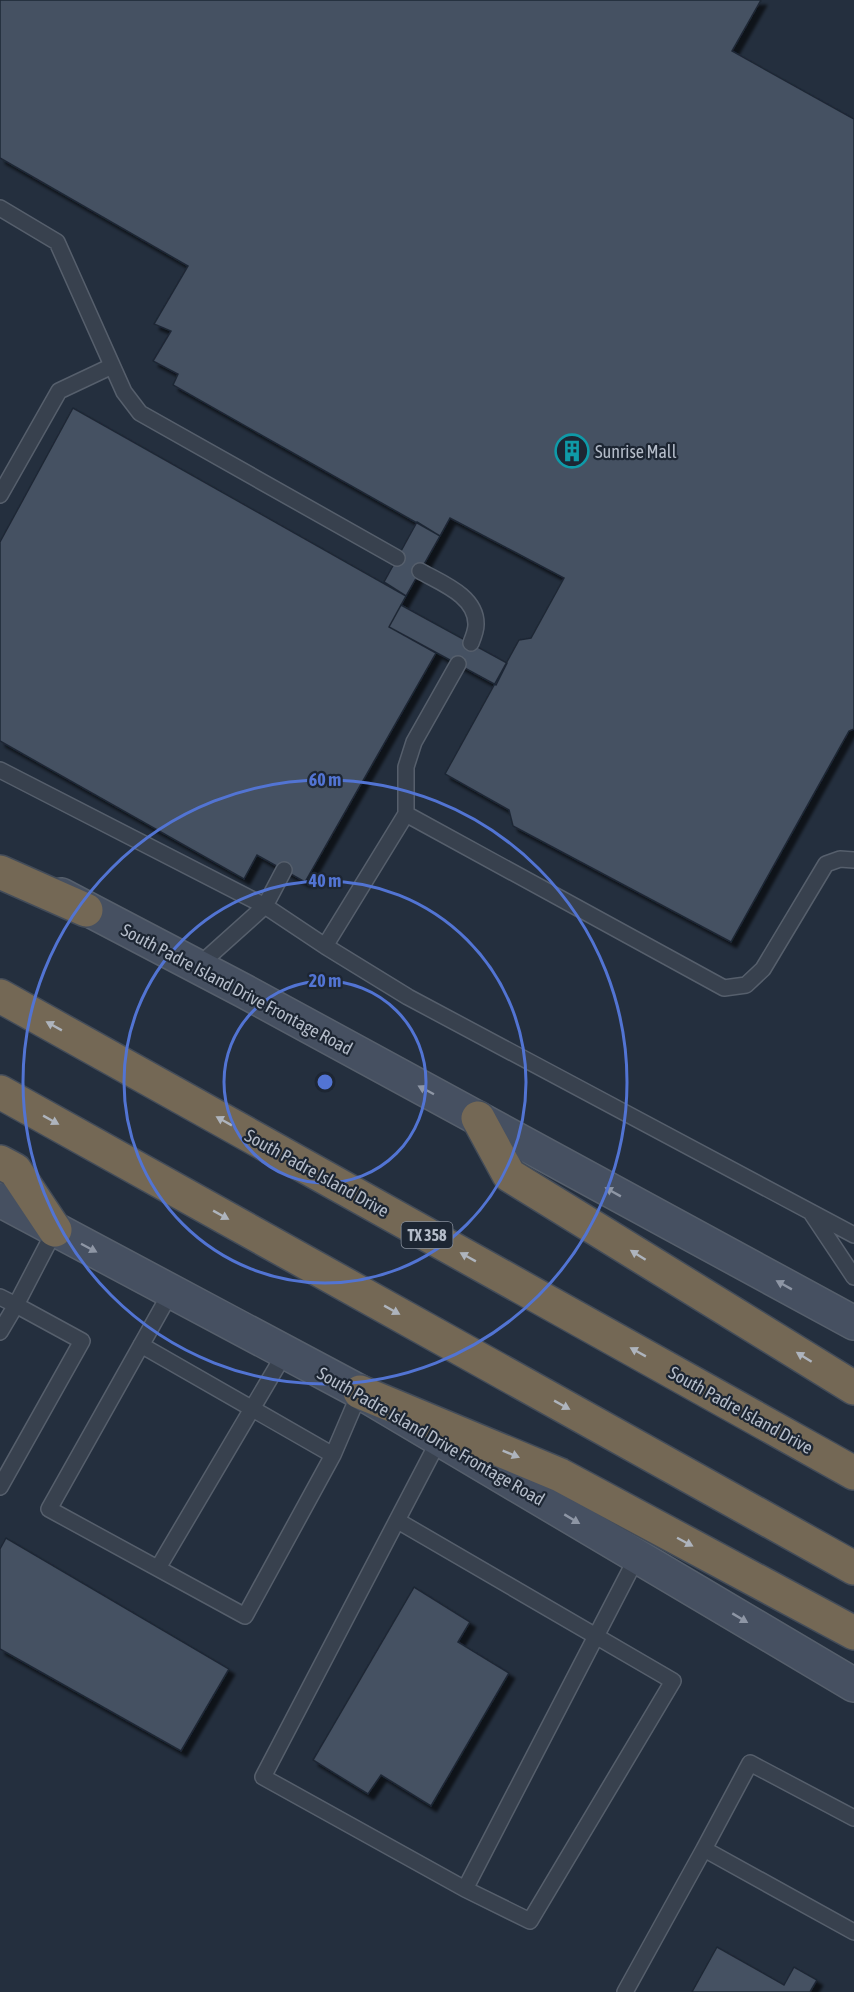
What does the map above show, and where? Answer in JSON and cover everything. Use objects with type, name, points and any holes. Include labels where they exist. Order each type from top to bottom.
[{"type":"highway","points":[[0,872],[86,910]]},
{"type":"highway","name":"South Padre Island Drive","points":[[0,996],[854,1473]]},
{"type":"highway","points":[[0,1092],[854,1568]]},
{"type":"highway","points":[[478,1118],[509,1175],[854,1388]]},
{"type":"highway","points":[[0,1162],[15,1170],[55,1230]]},
{"type":"highway","points":[[360,1392],[560,1475],[854,1633]]},
{"type":"main road","name":"South Padre Island Drive Frontage Road","points":[[0,861],[86,910],[478,1118],[854,1323]]},
{"type":"main road","name":"South Padre Island Drive Frontage Road","points":[[0,1200],[360,1392],[854,1685]]},
{"type":"lane","points":[[0,208],[57,242],[124,392],[140,414],[396,558]]},
{"type":"lane","points":[[0,495],[59,391],[112,366]]},
{"type":"lane","points":[[420,571],[457,592],[472,606],[476,625],[471,643]]},
{"type":"lane","points":[[325,946],[406,814],[406,767],[414,742],[458,664]]},
{"type":"lane","points":[[0,770],[265,906],[325,946],[408,996],[854,1235]]},
{"type":"lane","points":[[406,814],[724,988],[746,985],[763,969],[826,864],[840,859],[854,860]]},
{"type":"lane","points":[[197,967],[265,906],[284,870]]},
{"type":"lane","points":[[812,1213],[854,1276]]},
{"type":"lane","points":[[0,1332],[55,1230]]},
{"type":"lane","points":[[171,1292],[49,1509],[245,1616],[333,1455],[360,1392]]},
{"type":"lane","points":[[0,1297],[82,1341],[0,1487]]},
{"type":"lane","points":[[141,1346],[333,1455]]},
{"type":"lane","points":[[158,1568],[285,1353]]},
{"type":"lane","points":[[398,1521],[673,1681],[530,1921],[465,1889],[263,1777],[439,1440]]},
{"type":"lane","points":[[465,1889],[637,1557]]},
{"type":"lane","points":[[626,1992],[750,1764],[854,1818]]},
{"type":"lane","points":[[704,1849],[854,1932]]},
{"type":"building","name":"Sunrise Mall","points":[[0,0],[761,0],[732,51],[854,119],[854,729],[849,731],[731,942],[513,826],[509,810],[445,774],[519,640],[531,638],[564,578],[450,518],[440,536],[173,385],[178,374],[153,361],[171,331],[154,324],[188,266],[0,158]]},
{"type":"building","points":[[73,408],[406,596],[389,627],[436,653],[305,882],[257,855],[244,879],[0,741],[0,542]]},
{"type":"building","points":[[417,522],[440,536],[406,596],[384,582]]},
{"type":"building","points":[[401,605],[507,663],[496,685],[389,627]]},
{"type":"building","points":[[6,1538],[229,1669],[181,1751],[0,1649],[0,1549]]},
{"type":"building","points":[[414,1587],[470,1622],[458,1642],[509,1673],[431,1806],[381,1775],[368,1794],[313,1760]]},
{"type":"building","points":[[717,1947],[784,1985],[794,1967],[817,1980],[810,1992],[692,1992]]},
{"type":"place","name":"Sunrise Mall","points":[[572,451]]}]
